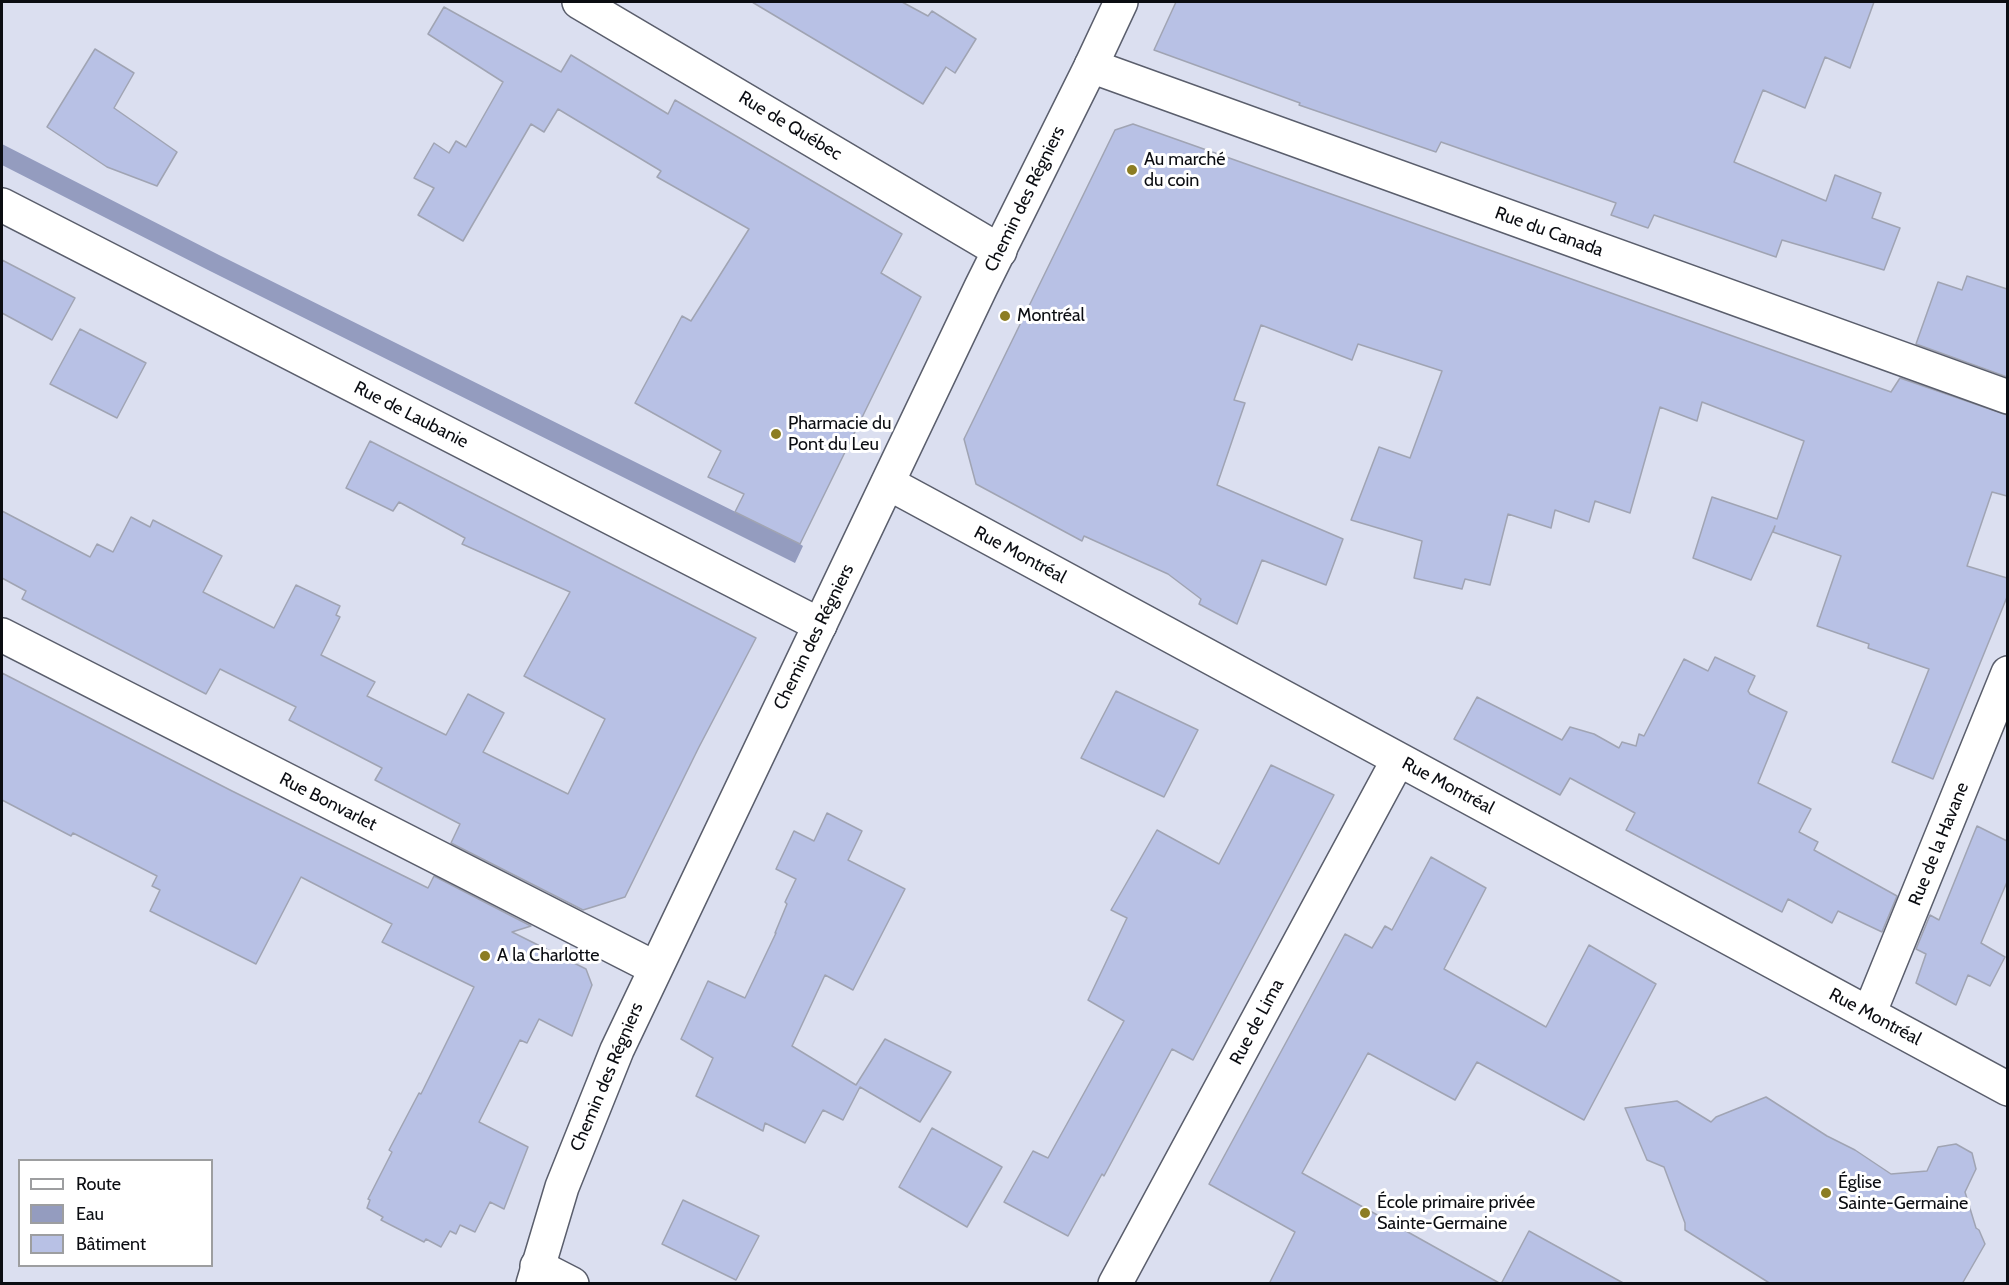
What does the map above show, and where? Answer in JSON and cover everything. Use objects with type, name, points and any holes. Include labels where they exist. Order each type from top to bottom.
[{"type":"street","name":"Rue de Québec","points":[[579,2],[1000,251]]},
{"type":"street","name":"Chemin des Régniers","points":[[535,1275],[578,1143],[617,1050],[1121,2]]},
{"type":"street","name":"Rue du Canada","points":[[1091,66],[2007,397]]},
{"type":"street","name":"Rue de Laubanie","points":[[2,205],[820,625]]},
{"type":"street","name":"Rue Montréal","points":[[888,483],[2007,1089]]},
{"type":"street","name":"Rue Bonvarlet","points":[[2,635],[655,968]]},
{"type":"street","name":"Rue de la Havane","points":[[1869,1014],[2007,673]]},
{"type":"street","name":"Rue de Lima","points":[[1115,1284],[1398,760]]},
{"type":"street","points":[[535,1275],[572,1284]]},
{"type":"water","points":[[2,144],[219,255],[800,544],[803,546],[795,563],[2,165]]},
{"type":"building","points":[[752,2],[902,2],[928,16],[932,11],[976,39],[955,73],[946,67],[923,104]]},
{"type":"building","points":[[1176,2],[1874,2],[1850,68],[1825,57],[1805,108],[1763,90],[1734,162],[1826,201],[1835,175],[1881,193],[1872,218],[1900,228],[1884,270],[1782,240],[1776,257],[1654,215],[1648,228],[1611,215],[1616,203],[1441,142],[1436,152],[1299,105],[1300,103],[1154,50]]},
{"type":"building","points":[[444,7],[561,72],[571,55],[668,114],[675,100],[902,234],[881,273],[921,297],[800,544],[735,512],[744,494],[708,477],[721,451],[635,403],[682,316],[691,321],[749,229],[657,177],[661,171],[558,109],[544,132],[531,124],[463,241],[418,215],[434,188],[414,178],[434,143],[449,153],[456,141],[466,147],[503,82],[428,34]]},
{"type":"building","points":[[95,49],[134,73],[114,108],[177,152],[157,186],[107,167],[47,127]]},
{"type":"building","points":[[1133,124],[1891,392],[1900,378],[2007,415],[2007,496],[1992,492],[1967,566],[2007,578],[2007,597],[1933,779],[1892,762],[1929,669],[1868,648],[1869,644],[1817,626],[1841,556],[1773,532],[1775,526],[1751,580],[1693,558],[1712,497],[1777,519],[1804,441],[1702,402],[1697,421],[1660,407],[1630,513],[1595,501],[1589,522],[1555,510],[1551,528],[1508,514],[1490,585],[1465,579],[1462,589],[1414,578],[1422,541],[1351,520],[1379,447],[1410,458],[1442,371],[1358,344],[1352,360],[1261,325],[1234,400],[1245,403],[1217,485],[1343,539],[1326,585],[1262,560],[1237,624],[1199,604],[1201,599],[1168,574],[1084,536],[1082,541],[976,484],[964,439],[1115,130]]},
{"type":"building","points":[[2,260],[75,298],[52,340],[2,313]]},
{"type":"building","points":[[1967,276],[2007,289],[2007,377],[1916,344],[1938,282],[1962,290]]},
{"type":"building","points":[[80,329],[146,363],[117,418],[50,384]]},
{"type":"building","points":[[370,441],[756,638],[625,897],[583,910],[451,843],[460,824],[375,780],[382,768],[289,720],[296,707],[220,669],[206,694],[22,599],[26,591],[2,578],[2,511],[90,557],[97,544],[113,552],[131,517],[150,527],[153,520],[222,556],[203,592],[274,628],[296,585],[340,606],[336,615],[340,617],[321,655],[375,682],[367,696],[446,735],[468,694],[504,713],[483,752],[568,794],[605,719],[524,676],[570,592],[462,544],[465,538],[399,502],[393,511],[346,488]]},
{"type":"building","points":[[1715,657],[1755,676],[1748,691],[1750,694],[1787,712],[1758,783],[1811,809],[1799,832],[1818,842],[1814,850],[1897,896],[1882,932],[1838,911],[1832,923],[1788,899],[1782,912],[1626,830],[1635,813],[1570,778],[1560,795],[1454,739],[1477,697],[1562,740],[1570,727],[1594,734],[1619,748],[1622,742],[1636,746],[1639,734],[1644,736],[1684,659],[1708,671]]},
{"type":"building","points":[[2,673],[428,888],[434,876],[531,926],[512,932],[586,969],[592,985],[572,1036],[539,1019],[527,1043],[520,1040],[479,1122],[528,1147],[504,1209],[490,1202],[475,1232],[460,1225],[456,1234],[450,1231],[441,1247],[426,1239],[424,1242],[381,1220],[383,1217],[367,1208],[370,1200],[368,1199],[392,1152],[389,1150],[419,1093],[421,1094],[474,987],[382,942],[392,924],[301,877],[256,964],[150,911],[160,890],[152,886],[157,876],[73,833],[71,836],[2,800]]},
{"type":"building","points":[[1116,691],[1198,730],[1164,797],[1081,758]]},
{"type":"building","points":[[1271,765],[1334,795],[1193,1060],[1172,1049],[1104,1176],[1102,1174],[1068,1236],[1004,1202],[1033,1151],[1048,1158],[1124,1021],[1088,1000],[1127,918],[1111,910],[1157,830],[1219,864]]},
{"type":"building","points":[[827,813],[862,831],[848,860],[905,889],[853,990],[825,975],[792,1046],[856,1085],[885,1039],[951,1072],[920,1122],[860,1087],[843,1120],[823,1110],[805,1143],[765,1123],[763,1131],[696,1096],[713,1058],[681,1039],[708,981],[745,998],[776,933],[787,904],[785,902],[796,879],[776,869],[794,831],[814,841]]},
{"type":"building","points":[[1977,826],[2007,841],[2007,882],[1981,943],[2005,957],[1990,986],[1968,975],[1956,1005],[1916,983],[1926,954],[1916,949],[1930,915],[1939,920]]},
{"type":"building","points":[[1431,857],[1486,888],[1444,969],[1546,1027],[1589,945],[1656,984],[1584,1120],[1477,1062],[1455,1100],[1368,1053],[1302,1173],[1501,1284],[1269,1284],[1295,1232],[1209,1184],[1345,934],[1372,948],[1385,926],[1392,930]]},
{"type":"building","name":"Église Sainte-Germaine","points":[[1766,1097],[1891,1174],[1927,1171],[1938,1147],[1956,1144],[1972,1153],[1976,1169],[1965,1192],[1976,1228],[1985,1244],[1962,1284],[1771,1284],[1685,1230],[1685,1223],[1664,1167],[1647,1160],[1625,1108],[1677,1101],[1711,1122],[1716,1117]]},
{"type":"building","points":[[932,1128],[1002,1167],[967,1227],[899,1187]]},
{"type":"building","points":[[683,1200],[759,1236],[736,1280],[662,1244]]},
{"type":"building","points":[[1529,1231],[1625,1284],[1501,1284]]},
{"type":"place","name":"Au marché du coin","points":[[1132,170]]},
{"type":"place","name":"Montréal","points":[[1005,316]]},
{"type":"place","name":"Pharmacie du Pont du Leu","points":[[776,434]]},
{"type":"place","name":"A la Charlotte","points":[[485,956]]},
{"type":"place","name":"Église Sainte-Germaine","points":[[1826,1193]]},
{"type":"place","name":"École primaire privée Sainte-Germaine","points":[[1365,1213]]}]
